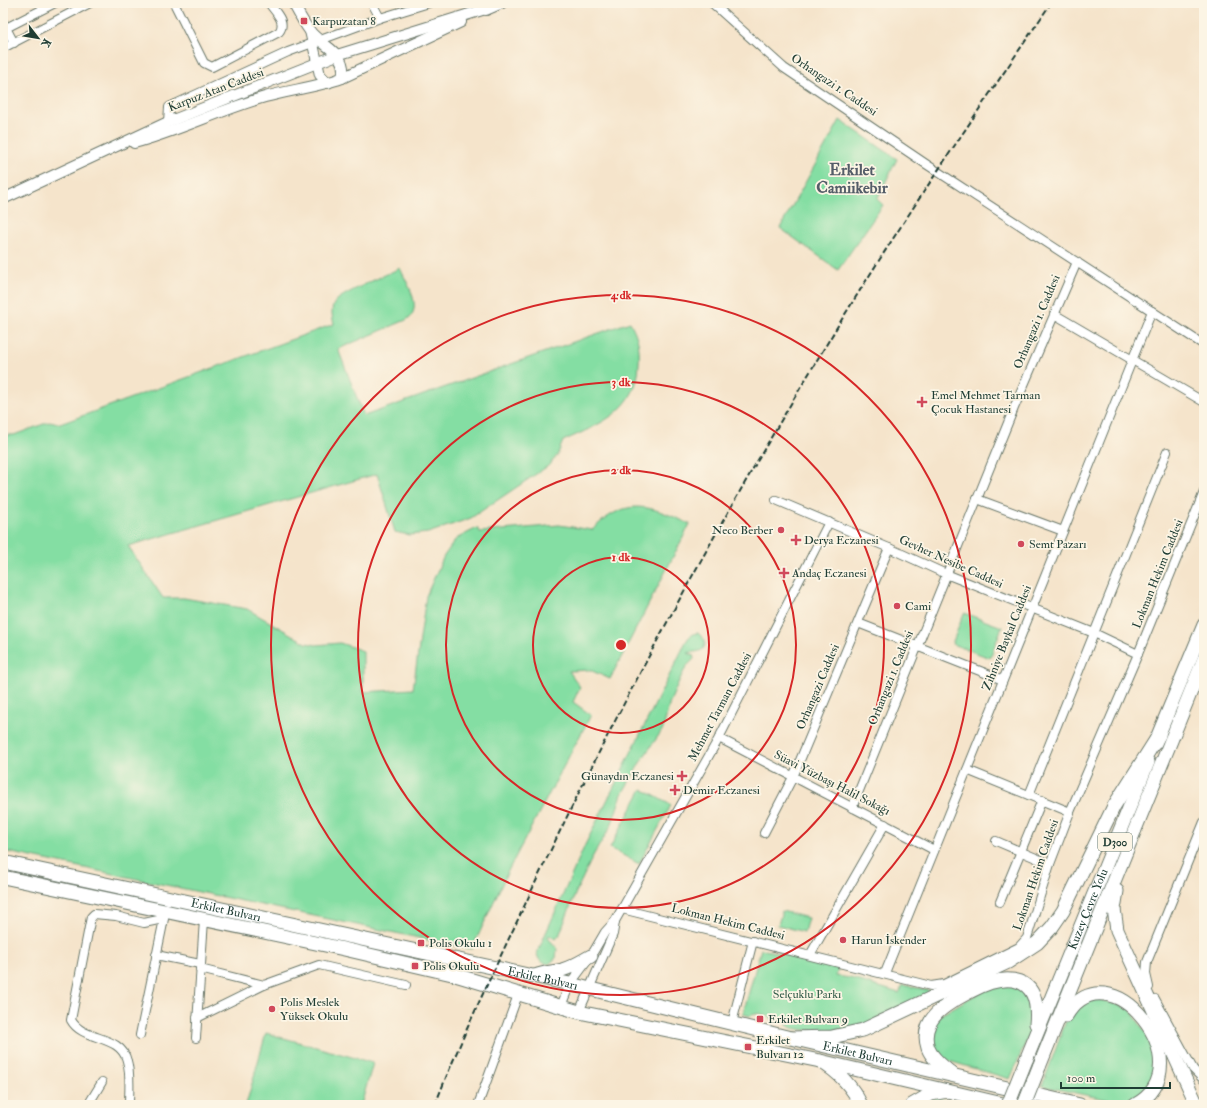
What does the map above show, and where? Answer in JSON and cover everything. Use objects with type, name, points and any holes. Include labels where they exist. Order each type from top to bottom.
[{"type":"main road","name":"Kuzey Çevre Yolu","points":[[1007,1105],[1204,625]]},
{"type":"main road","name":"Kuzey Çevre Yolu","points":[[1024,1105],[1204,659]]},
{"type":"main road","points":[[791,1038],[832,1037],[863,1030],[1015,958],[1037,943],[1064,911],[1106,822],[1133,773],[1159,735]]},
{"type":"main road","points":[[1151,792],[1145,822],[1117,894],[1114,916],[1116,930],[1197,1105]]},
{"type":"main road","name":"Erkilet Bulvarı","points":[[3,862],[570,984],[791,1038],[952,1074],[1080,1105]]},
{"type":"main road","name":"Erkilet Bulvarı","points":[[3,877],[164,915],[204,920],[401,962],[519,992],[579,1012],[820,1061],[1007,1105]]},
{"type":"main road","points":[[534,976],[574,966],[591,956]]},
{"type":"main road","points":[[952,1074],[930,1052],[926,1038],[928,1028],[935,1015],[950,1002],[984,984],[996,980],[1008,979],[1020,982],[1030,989],[1035,998],[1038,1010],[1035,1037]]},
{"type":"main road","points":[[1048,1046],[1070,1009],[1084,998],[1106,995],[1130,1004],[1145,1019],[1152,1029],[1157,1040],[1160,1058],[1160,1070],[1154,1087],[1147,1097],[1135,1105]]},
{"type":"main road","points":[[820,1061],[846,1080],[861,1105]]},
{"type":"main road","points":[[912,1105],[931,1094],[947,1091]]},
{"type":"street","points":[[14,43],[5,25],[55,3]]},
{"type":"street","points":[[3,48],[90,3]]},
{"type":"street","points":[[174,3],[204,63],[212,67],[279,32],[282,27],[282,22],[269,3]]},
{"type":"street","points":[[293,3],[316,42],[316,64],[320,76],[328,83]]},
{"type":"street","points":[[372,3],[380,18]]},
{"type":"street","points":[[168,122],[169,107],[288,52],[380,18],[429,3]]},
{"type":"street","name":"Orhangazi 1. Caddesi","points":[[712,3],[784,68],[926,164],[1077,262],[1014,408],[852,808]]},
{"type":"street","points":[[337,55],[497,5]]},
{"type":"street","points":[[342,78],[497,5]]},
{"type":"street","points":[[316,42],[341,59],[345,69],[342,78]]},
{"type":"street","name":"Karpuz Atan Caddesi","points":[[3,199],[168,122],[337,55]]},
{"type":"street","name":"Karpuz Atan Caddesi","points":[[105,152],[157,137],[265,97],[328,83],[342,78]]},
{"type":"street","points":[[1077,262],[1204,345]]},
{"type":"street","name":"Zihniye Baykal Caddesi","points":[[885,973],[1152,311]]},
{"type":"street","points":[[1054,314],[1204,402]]},
{"type":"street","points":[[1029,795],[1167,452]]},
{"type":"street","name":"Lokman Hekim Caddesi","points":[[622,909],[885,973],[927,985],[939,985],[1019,947],[1027,938],[1050,864],[1070,812],[1138,654],[1204,492]]},
{"type":"street","points":[[977,499],[1063,531]]},
{"type":"street","name":"Gevher Nesibe Caddesi","points":[[776,500],[1032,610],[1094,633],[1138,654]]},
{"type":"street","name":"Mehmet Tarman Caddesi","points":[[561,1006],[570,984],[591,956],[605,932],[615,921],[719,738],[829,522]]},
{"type":"street","name":"Orhangazi Caddesi","points":[[764,833],[793,776],[889,548]]},
{"type":"street","points":[[858,623],[1003,680]]},
{"type":"street","name":"Süavi Yüzbaşı Halil Sokağı","points":[[719,738],[934,850]]},
{"type":"street","points":[[967,770],[1070,812]]},
{"type":"street","points":[[1000,902],[1042,800]]},
{"type":"street","points":[[1204,822],[1149,957],[1146,974],[1149,989],[1192,1069],[1204,1080]]},
{"type":"street","points":[[810,955],[885,824]]},
{"type":"street","points":[[996,841],[1050,864]]},
{"type":"street","points":[[129,1105],[128,1061],[122,1052],[110,1042],[82,1033],[71,1020],[91,916],[94,914],[116,916],[144,923],[164,915]]},
{"type":"street","points":[[140,1035],[164,915]]},
{"type":"street","points":[[196,1038],[204,920]]},
{"type":"street","name":"Mehmet Tarman Caddesi","points":[[579,1012],[613,934],[615,921]]},
{"type":"street","points":[[732,1023],[753,941]]},
{"type":"street","points":[[156,955],[264,985]]},
{"type":"street","points":[[197,1018],[264,985],[318,965],[406,985]]},
{"type":"street","points":[[478,1105],[519,992]]},
{"type":"street","points":[[88,1105],[102,1082]]},
{"type":"green space","points":[[840,120],[897,159],[877,199],[883,205],[838,270],[780,228]]},
{"type":"green space","points":[[400,268],[410,288],[414,302],[414,309],[411,315],[406,320],[338,349],[364,416],[630,322],[637,337],[639,352],[637,379],[632,393],[614,414],[603,422],[563,441],[557,456],[548,466],[471,518],[428,533],[409,535],[395,532],[377,474],[128,546],[163,598],[184,598],[247,609],[306,643],[316,645],[340,643],[363,651],[363,692],[413,689],[426,596],[444,556],[456,539],[477,528],[480,532],[559,525],[592,530],[605,519],[617,512],[628,508],[640,507],[663,512],[690,524],[610,679],[590,670],[569,671],[580,687],[573,702],[591,715],[509,869],[472,949],[3,851],[3,435],[14,435],[49,422],[60,424],[334,324],[332,309],[336,301],[356,289]]},
{"type":"green space","points":[[964,613],[1002,627],[990,658],[952,644]]},
{"type":"green space","points":[[698,633],[705,640],[704,647],[700,651],[688,653],[693,655],[694,659],[686,667],[679,681],[670,702],[663,729],[641,761],[622,794],[611,826],[594,854],[576,892],[559,936],[555,939],[549,935],[548,938],[557,948],[556,958],[549,964],[542,962],[539,960],[537,953],[585,845],[685,643],[690,636]]},
{"type":"green space","points":[[642,789],[671,805],[639,864],[610,848]]},
{"type":"green space","points":[[782,911],[808,918],[804,932],[778,925]]},
{"type":"green space","name":"Selçuklu Parkı","points":[[761,949],[839,966],[836,976],[850,978],[899,993],[903,985],[932,991],[859,1028],[818,1032],[792,1028],[787,1025],[786,1020],[778,1018],[773,1019],[759,1014],[750,1016],[743,1014]]},
{"type":"green space","points":[[994,984],[1022,988],[1035,1009],[1030,1033],[1010,1079],[942,1059],[938,1056],[930,1037],[937,1017]]},
{"type":"green space","points":[[1096,998],[1130,1009],[1155,1047],[1154,1079],[1134,1100],[1119,1102],[1042,1086],[1066,1021],[1072,1012]]},
{"type":"green space","points":[[266,1033],[373,1063],[361,1105],[246,1105]]},
{"type":"green space","points":[[936,1098],[970,1105],[918,1105]]},
{"type":"railway","points":[[435,1105],[484,991],[537,879],[640,672],[714,537],[791,403],[857,295],[939,169],[1051,3]]},
{"type":"place","name":"Karpuzatan 8","points":[[304,21]]},
{"type":"place","name":"Emel Mehmet Tarman Çocuk Hastanesi","points":[[922,402]]},
{"type":"place","name":"Neco Berber","points":[[781,530]]},
{"type":"place","name":"Derya Eczanesi","points":[[796,540]]},
{"type":"place","name":"Semt Pazarı","points":[[1021,544]]},
{"type":"place","name":"Andaç Eczanesi","points":[[784,573]]},
{"type":"place","name":"Cami","points":[[897,606]]},
{"type":"place","name":"Günaydın Eczanesi","points":[[682,776]]},
{"type":"place","name":"Demir Eczanesi","points":[[675,790]]},
{"type":"place","name":"Harun İskender","points":[[843,940]]},
{"type":"place","name":"Polis Okulu 1","points":[[421,943]]},
{"type":"place","name":"Polis Okulu","points":[[415,966]]},
{"type":"place","name":"Polis Meslek Yüksek Okulu","points":[[272,1009]]},
{"type":"place","name":"Erkilet Bulvarı 9","points":[[760,1019]]},
{"type":"place","name":"Erkilet Bulvarı 12","points":[[748,1047]]},
{"type":"district","name":"Erkilet Camiikebir","points":[[852,179]]}]
